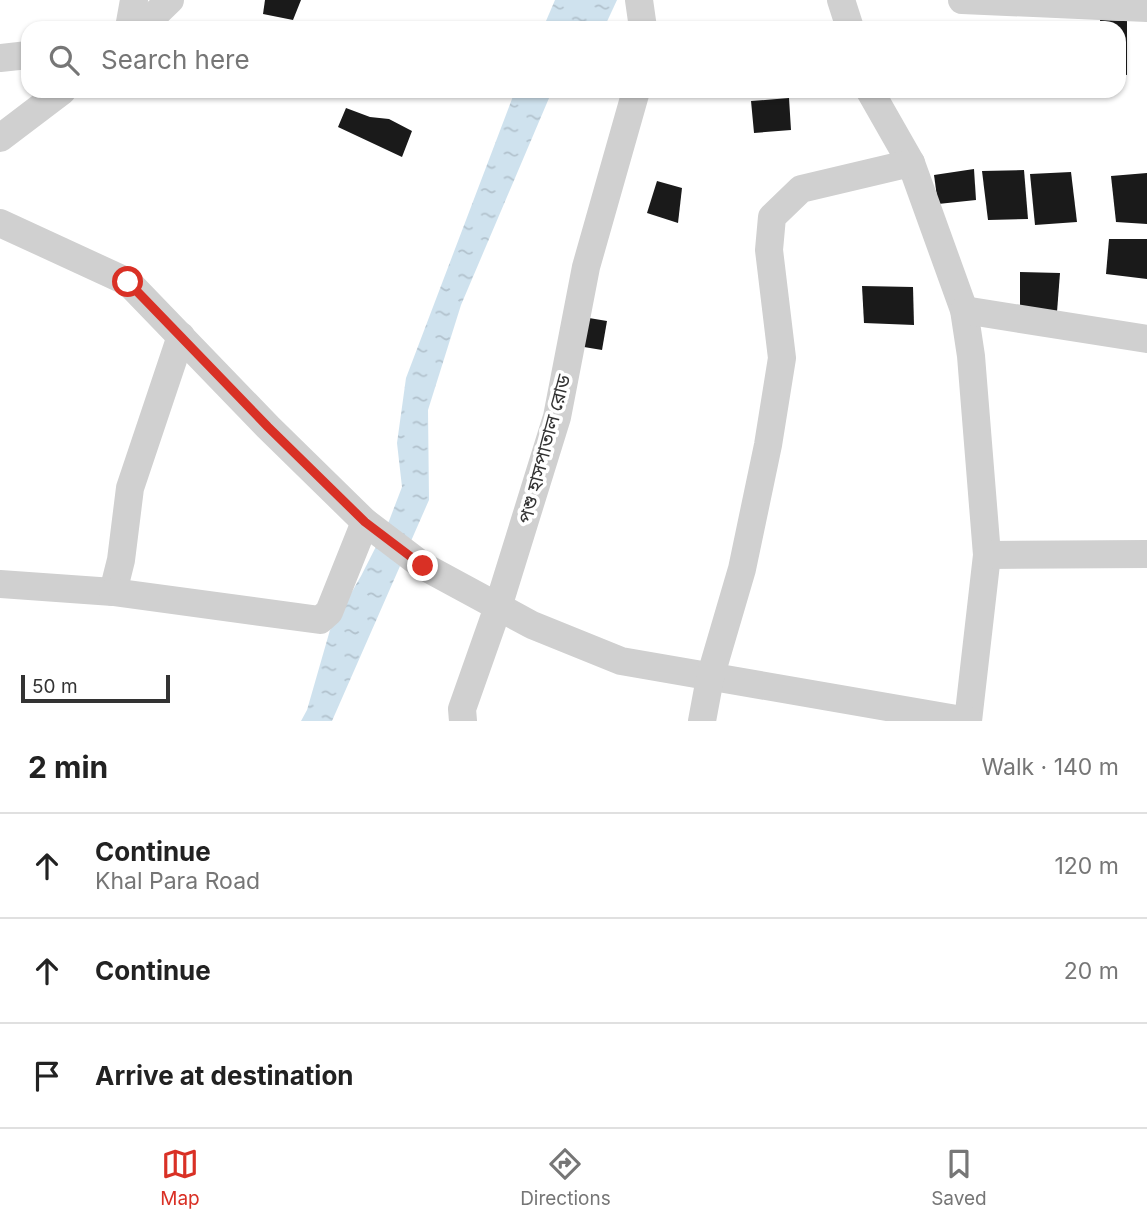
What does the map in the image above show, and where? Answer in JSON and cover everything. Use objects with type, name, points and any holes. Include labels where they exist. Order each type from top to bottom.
[{"type":"street","points":[[130,21],[134,0]]},
{"type":"street","points":[[148,21],[170,0]]},
{"type":"street","points":[[639,0],[642,21]]},
{"type":"street","points":[[841,0],[848,21]]},
{"type":"street","points":[[962,0],[1147,8]]},
{"type":"street","points":[[0,58],[21,56]]},
{"type":"street","points":[[0,138],[53,98]]},
{"type":"street","name":"পশু হাসপাতাল রোড","points":[[463,721],[462,709],[498,607],[557,417],[586,267],[634,98]]},
{"type":"street","points":[[0,223],[128,282],[268,427],[370,525],[423,566],[532,625],[621,661],[968,721],[987,555],[971,356],[964,310],[911,163],[874,98]]},
{"type":"street","points":[[702,721],[710,678],[742,569],[768,445],[782,358],[769,250],[772,217],[801,188],[911,163]]},
{"type":"street","points":[[964,310],[1141,333]]},
{"type":"street","points":[[113,592],[121,560],[130,488],[181,336]]},
{"type":"street","points":[[0,584],[113,592],[320,620],[328,612],[370,525]]},
{"type":"street","points":[[987,555],[1147,554]]},
{"type":"water","points":[[555,0],[617,0],[607,21],[546,21]]},
{"type":"water","points":[[512,98],[549,98],[461,305],[428,410],[429,500],[332,721],[301,721],[307,710],[330,630],[389,521],[402,487],[397,443],[406,378]]},
{"type":"building","points":[[265,0],[301,0],[293,20],[263,14]]},
{"type":"building","points":[[1100,20],[1127,21],[1127,75],[1126,21]]},
{"type":"building","points":[[789,98],[791,130],[754,133],[751,101]]},
{"type":"building","points":[[346,108],[370,117],[389,119],[412,131],[402,157],[338,127]]},
{"type":"building","points":[[974,169],[976,200],[938,204],[934,175]]},
{"type":"building","points":[[1024,170],[1028,219],[988,220],[982,171]]},
{"type":"building","points":[[1071,172],[1077,222],[1035,225],[1030,174]]},
{"type":"building","points":[[1147,173],[1147,224],[1116,222],[1111,176]]},
{"type":"building","points":[[657,181],[682,188],[678,223],[647,213]]},
{"type":"building","points":[[1109,239],[1147,239],[1147,279],[1106,274]]},
{"type":"building","points":[[1020,272],[1060,273],[1057,312],[1020,306]]},
{"type":"building","points":[[862,286],[913,287],[914,325],[864,323]]},
{"type":"building","points":[[583,317],[607,321],[602,350],[578,346]]},
{"type":"route","points":[[128,282],[268,427],[365,522],[423,566]]}]
